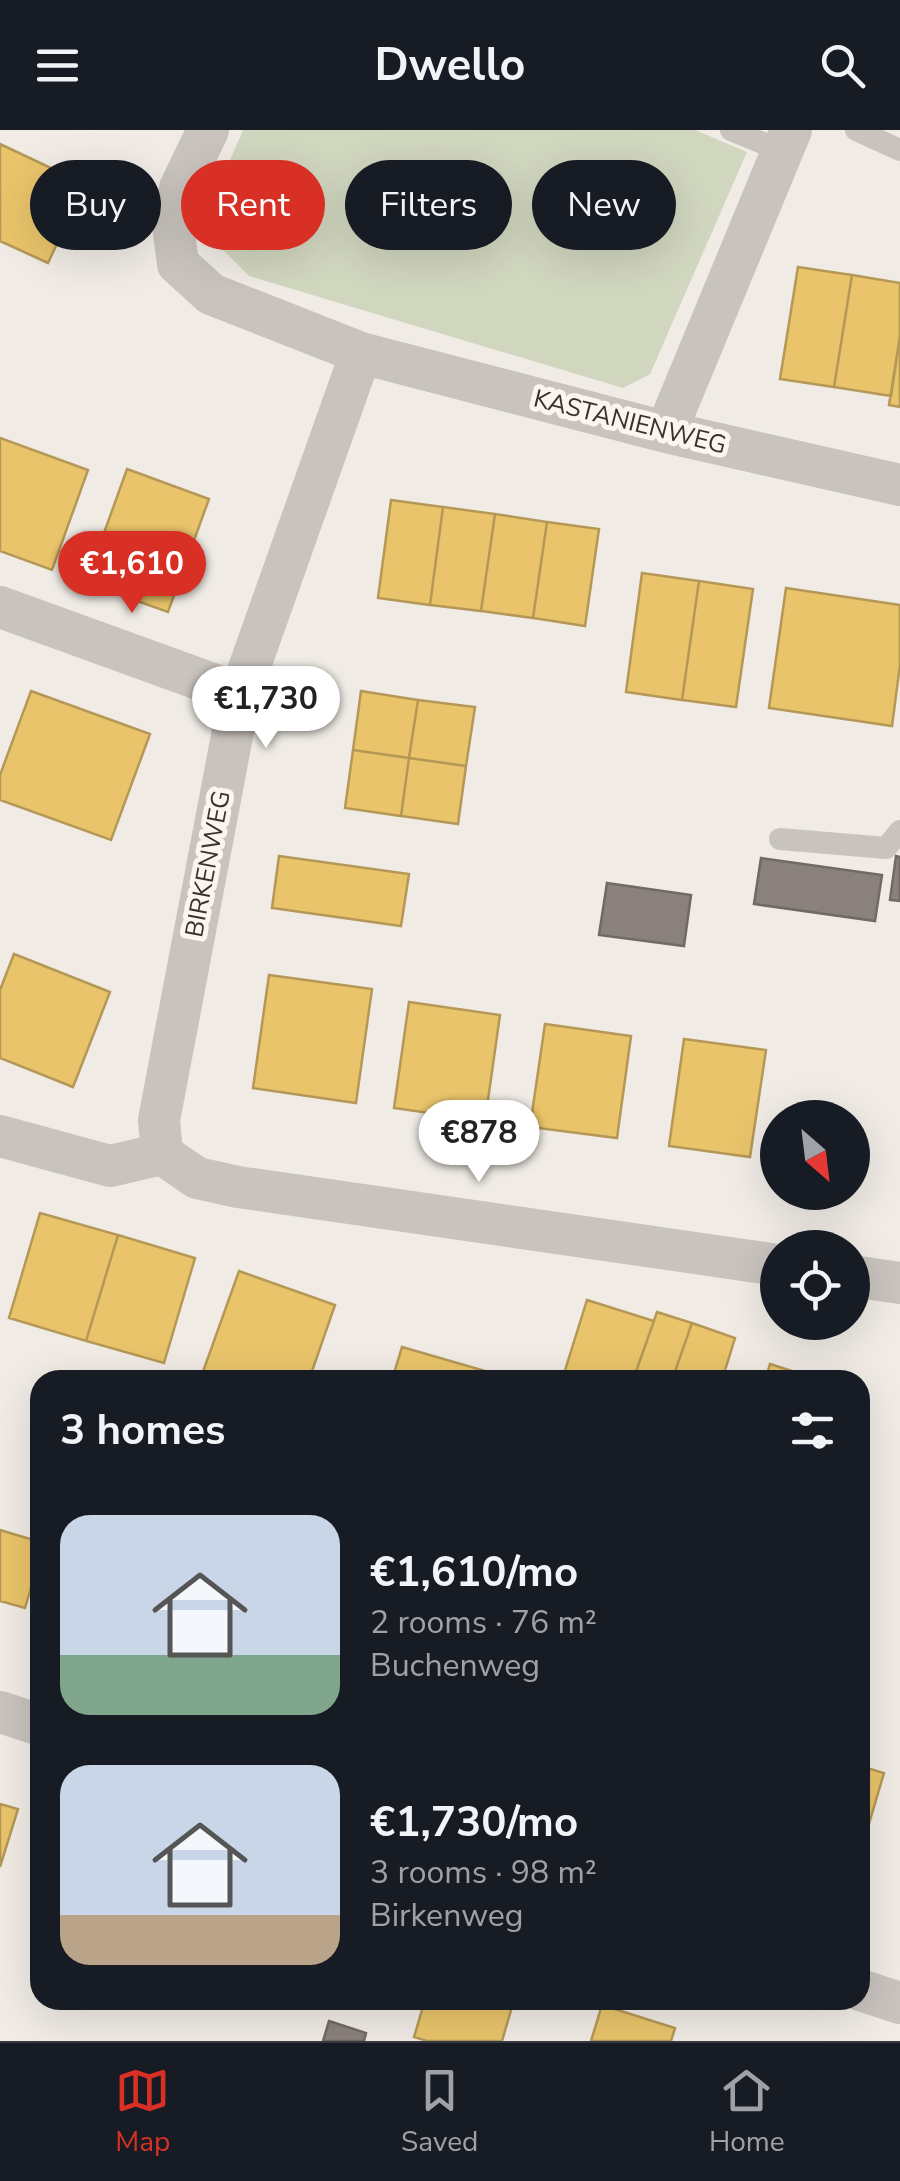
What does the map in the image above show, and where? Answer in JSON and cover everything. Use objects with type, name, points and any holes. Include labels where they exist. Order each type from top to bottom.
[{"type":"street","name":"KASTANIENWEG","points":[[208,130],[180,188],[173,225],[178,264],[211,294],[362,352],[666,432],[900,485]]},
{"type":"street","points":[[666,432],[786,140]]},
{"type":"street","name":"BIRKENWEG","points":[[162,1154],[158,1120],[240,694],[362,352]]},
{"type":"street","points":[[0,607],[240,694]]},
{"type":"street","points":[[0,1136],[110,1166],[162,1154],[197,1178],[238,1186],[760,1262]]},
{"type":"street","points":[[870,1279],[900,1283]]},
{"type":"street","points":[[0,1712],[30,1722]]},
{"type":"street","points":[[870,1993],[900,2003]]},
{"type":"lane","points":[[731,130],[786,140]]},
{"type":"lane","points":[[856,130],[900,150]]},
{"type":"lane","points":[[780,839],[886,848],[900,831]]},
{"type":"green space","points":[[243,130],[695,130],[747,152],[650,374],[623,388],[249,276],[223,250],[325,250],[325,160],[230,160]]},
{"type":"building: Homes","points":[[0,144],[34,160],[30,160],[30,250],[54,250],[48,263],[0,241]]},
{"type":"building: Homes","points":[[798,267],[852,275],[834,387],[780,379]]},
{"type":"building: Homes","points":[[852,275],[900,283],[900,336],[891,396],[834,387]]},
{"type":"building: Homes","points":[[900,336],[900,407],[889,405]]},
{"type":"building: Homes","points":[[0,438],[88,470],[52,570],[0,551]]},
{"type":"building: Homes","points":[[127,469],[209,499],[168,612],[86,583]]},
{"type":"building: Homes","points":[[391,500],[443,507],[430,605],[378,598]]},
{"type":"building: Homes","points":[[443,507],[495,514],[481,611],[430,605]]},
{"type":"building: Homes","points":[[495,514],[547,522],[533,618],[481,611]]},
{"type":"building: Homes","points":[[547,522],[599,529],[585,626],[533,618]]},
{"type":"building: Homes","points":[[642,573],[699,581],[682,700],[626,692]]},
{"type":"building: Homes","points":[[699,581],[753,589],[736,707],[682,700]]},
{"type":"building: Homes","points":[[786,588],[900,605],[900,665],[892,726],[769,708]]},
{"type":"building: Homes","points":[[31,691],[150,734],[111,840],[0,800],[0,775]]},
{"type":"building: Homes","points":[[361,691],[418,700],[409,758],[353,750]]},
{"type":"building: Homes","points":[[418,700],[475,707],[466,766],[409,758]]},
{"type":"building: Homes","points":[[353,750],[409,758],[401,816],[345,808]]},
{"type":"building: Homes","points":[[409,758],[466,766],[458,824],[401,816]]},
{"type":"building: Homes","points":[[279,856],[409,874],[401,926],[272,908]]},
{"type":"building: Homes","points":[[14,954],[110,992],[73,1087],[0,1058],[0,990]]},
{"type":"building: Homes","points":[[269,975],[372,989],[356,1103],[253,1088]]},
{"type":"building: Homes","points":[[409,1002],[500,1015],[485,1121],[394,1108]]},
{"type":"building: Homes","points":[[545,1024],[631,1036],[617,1138],[530,1127]]},
{"type":"building: Homes","points":[[684,1039],[766,1050],[750,1157],[669,1146]]},
{"type":"building: Homes","points":[[40,1213],[118,1235],[86,1341],[9,1318]]},
{"type":"building: Homes","points":[[118,1235],[195,1258],[164,1363],[86,1341]]},
{"type":"building: Homes","points":[[239,1271],[335,1305],[312,1370],[204,1370]]},
{"type":"building: Homes","points":[[587,1300],[654,1321],[637,1370],[565,1370]]},
{"type":"building: Homes","points":[[657,1312],[692,1323],[676,1370],[637,1370]]},
{"type":"building: Homes","points":[[692,1323],[735,1338],[725,1370],[676,1370]]},
{"type":"building: Homes","points":[[402,1347],[482,1370],[395,1370]]},
{"type":"building: Homes","points":[[0,1530],[30,1539],[30,1591],[25,1608],[0,1601]]},
{"type":"building: Homes","points":[[870,1769],[884,1773],[870,1820]]},
{"type":"building: Homes","points":[[0,1804],[18,1809],[0,1867]]},
{"type":"building: Homes","points":[[422,2010],[511,2010],[502,2041],[427,2041],[414,2037]]},
{"type":"building: Homes","points":[[600,2010],[618,2010],[675,2028],[671,2041],[591,2041]]},
{"type":"building: Industry","points":[[896,856],[900,857],[900,901],[890,900]]},
{"type":"building: Industry","points":[[761,858],[882,875],[875,921],[754,904]]},
{"type":"building: Industry","points":[[607,883],[691,895],[684,946],[599,935]]},
{"type":"building: Industry","points":[[329,2021],[366,2033],[364,2041],[323,2041]]}]
